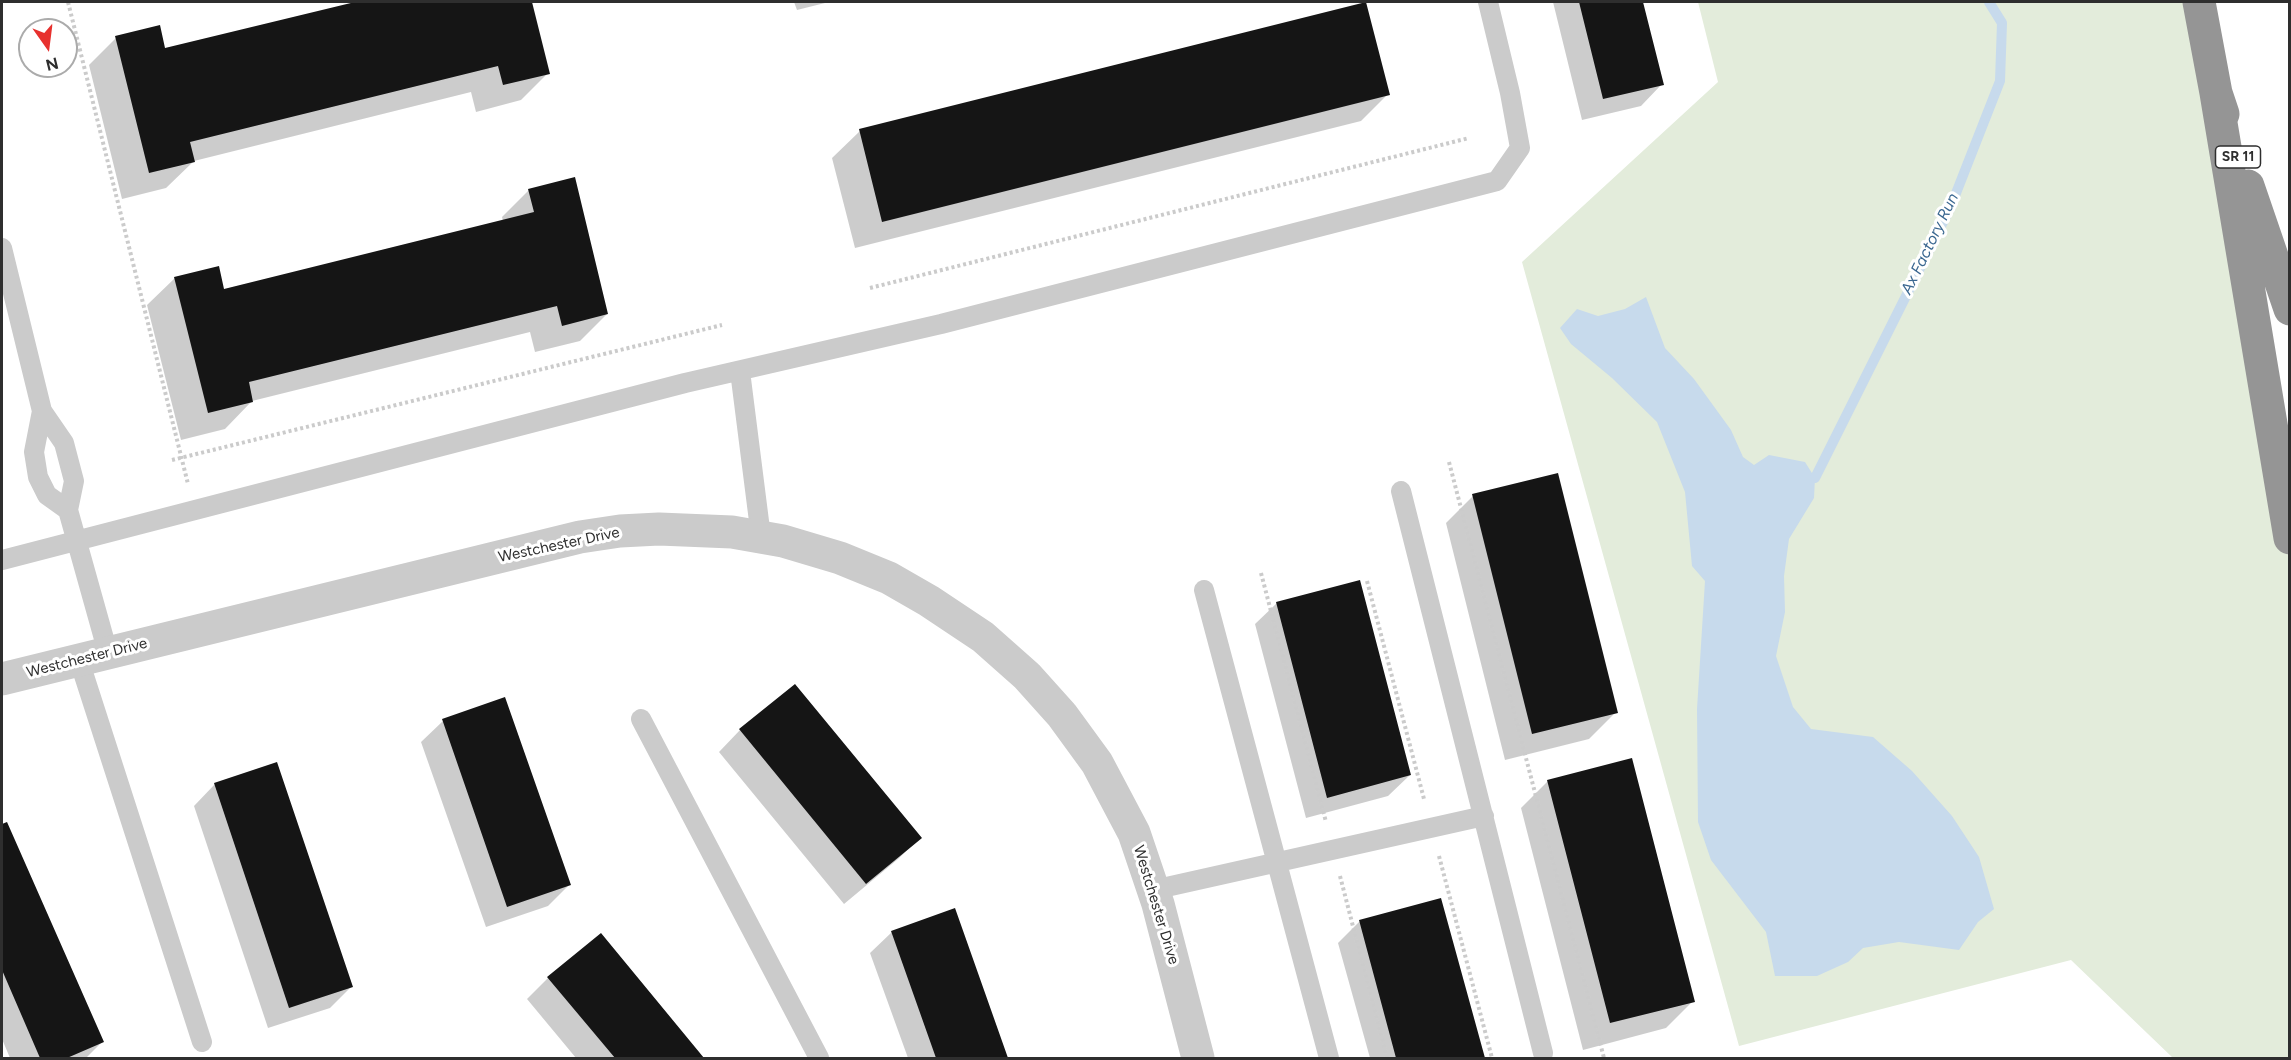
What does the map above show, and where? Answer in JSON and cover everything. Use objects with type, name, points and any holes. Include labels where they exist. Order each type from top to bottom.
[{"type":"highway","name":"SR 11","points":[[2199,2],[2216,93],[2289,309]]},
{"type":"highway","points":[[2216,93],[2289,537]]},
{"type":"street","name":"Westchester Drive","points":[[2,679],[580,537],[620,531],[659,529],[732,532],[783,541],[840,558],[889,578],[983,637],[1027,676],[1062,716],[1097,763],[1134,833],[1154,890],[1198,1059]]},
{"type":"lane","points":[[2,560],[685,383],[941,324],[1497,180],[1521,148],[1488,2]]},
{"type":"lane","points":[[2,248],[42,411],[64,443],[74,481],[68,510],[77,542],[94,657],[202,1042]]},
{"type":"lane","points":[[740,370],[760,537]]},
{"type":"lane","points":[[42,411],[34,452],[38,477],[47,495],[68,510]]},
{"type":"lane","points":[[1401,491],[1543,1053]]},
{"type":"lane","points":[[1204,590],[1329,1059]]},
{"type":"lane","points":[[640,719],[819,1059]]},
{"type":"lane","points":[[1154,890],[1484,816]]},
{"type":"path","points":[[68,2],[195,511]]},
{"type":"path","points":[[870,288],[1469,138]]},
{"type":"path","points":[[171,460],[722,325]]},
{"type":"path","points":[[1449,462],[1604,1059]]},
{"type":"path","points":[[1261,573],[1387,1059]]},
{"type":"green space","points":[[1698,2],[2199,2],[2289,538],[2289,1058],[2173,1058],[2071,960],[1739,1046],[1522,262],[1718,82]]},
{"type":"water","points":[[1646,297],[1665,348],[1694,379],[1731,430],[1743,457],[1754,465],[1769,455],[1805,462],[1815,478],[1814,498],[1789,539],[1784,576],[1785,612],[1776,656],[1793,707],[1811,729],[1873,737],[1912,771],[1952,816],[1979,857],[1994,909],[1978,922],[1959,950],[1899,942],[1863,948],[1848,962],[1817,976],[1775,976],[1766,932],[1711,860],[1698,822],[1697,709],[1705,581],[1692,566],[1685,492],[1657,422],[1612,378],[1571,344],[1560,328],[1577,309],[1598,316],[1625,309]]},
{"type":"building","points":[[355,2],[532,2],[550,74],[503,85],[498,66],[190,142],[195,162],[149,173],[115,36],[160,25],[165,48]]},
{"type":"building","points":[[1366,2],[1390,95],[882,222],[859,129]]},
{"type":"building","points":[[1579,2],[1643,2],[1664,85],[1603,99]]},
{"type":"building","points":[[575,177],[608,314],[562,326],[557,306],[249,382],[253,402],[208,413],[174,277],[219,266],[224,289],[534,212],[528,189]]},
{"type":"building","points":[[1558,473],[1618,713],[1532,734],[1472,494]]},
{"type":"building","points":[[1360,580],[1411,775],[1327,798],[1276,602]]},
{"type":"building","points":[[795,684],[922,838],[866,884],[739,729]]},
{"type":"building","points":[[505,697],[571,885],[507,907],[442,719]]},
{"type":"building","points":[[1632,758],[1695,1002],[1610,1023],[1547,780]]},
{"type":"building","points":[[277,762],[353,987],[289,1008],[214,783]]},
{"type":"building","points":[[7,822],[104,1042],[67,1058],[40,1058],[2,970],[2,824]]},
{"type":"building","points":[[1441,898],[1485,1058],[1396,1058],[1359,920]]},
{"type":"building","points":[[955,908],[1008,1058],[936,1058],[891,931]]},
{"type":"building","points":[[601,933],[704,1058],[615,1058],[547,977]]},
{"type":"waterway","name":"Ax Factory Run","points":[[1815,478],[1951,206],[2000,81],[2002,23],[1989,2]]}]
